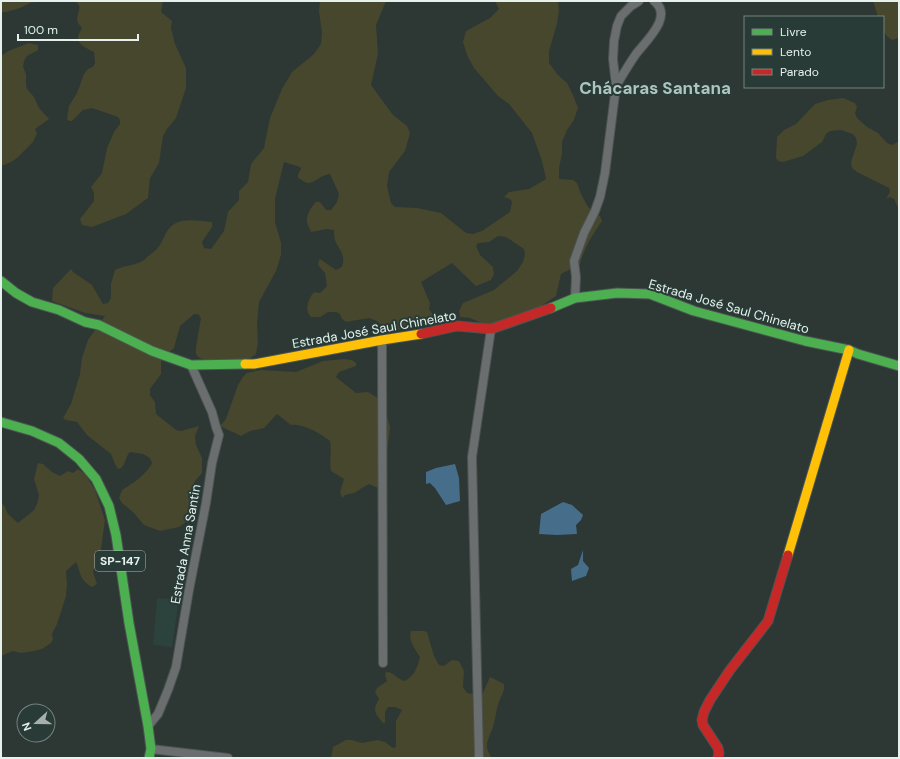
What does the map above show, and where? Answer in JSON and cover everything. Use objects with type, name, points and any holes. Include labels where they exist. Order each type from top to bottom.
[{"type":"street","points":[[575,298],[576,278],[574,262],[584,233],[596,211],[606,172],[610,127],[616,86],[613,59],[614,40],[617,26],[621,16],[631,6],[639,1]]},
{"type":"street","points":[[616,86],[659,23],[661,10],[658,4],[654,1]]},
{"type":"street","name":"Estrada José Saul Chinelato","points":[[1,281],[16,293],[32,302],[59,310],[85,322],[99,326],[152,351],[191,365],[254,364],[427,333],[457,326],[491,329],[548,310],[575,298],[617,293],[650,294],[694,311],[805,341],[849,350],[899,366]]},
{"type":"street","points":[[479,758],[472,457],[491,329]]},
{"type":"street","points":[[382,340],[383,663]]},
{"type":"street","points":[[718,758],[719,752],[717,745],[703,724],[702,715],[709,701],[742,653],[768,621],[849,350]]},
{"type":"street","name":"Estrada Anna Santin","points":[[148,726],[158,714],[176,667],[188,590],[206,503],[212,463],[219,435],[212,412],[191,365]]},
{"type":"street","name":"SP-147","points":[[1,422],[32,431],[59,443],[79,459],[96,479],[109,506],[116,535],[129,623],[148,726],[150,753]]},
{"type":"street","points":[[150,753],[228,758]]},
{"type":"shaded area","points":[[1,1],[40,1],[6,12],[1,12]]},
{"type":"shaded area","points":[[75,1],[163,1],[161,12],[172,21],[171,28],[175,44],[186,68],[186,88],[176,118],[163,136],[159,163],[150,178],[148,198],[126,214],[92,227],[82,225],[80,219],[94,201],[94,193],[91,187],[102,173],[107,148],[114,132],[120,124],[120,120],[118,117],[92,108],[83,110],[72,121],[67,119],[69,106],[77,93],[84,74],[88,69],[93,67],[95,63],[94,52],[78,40],[78,35],[82,28],[77,20],[79,6]]},
{"type":"shaded area","points":[[320,1],[386,1],[376,25],[378,54],[371,85],[393,115],[407,126],[410,133],[405,151],[389,172],[387,186],[391,203],[395,207],[417,208],[441,213],[466,233],[473,234],[482,231],[510,212],[512,202],[510,199],[504,197],[509,192],[529,189],[546,179],[542,161],[532,133],[509,104],[498,96],[474,68],[467,55],[463,42],[466,31],[490,18],[499,9],[495,1],[558,1],[559,11],[557,24],[549,51],[549,63],[558,75],[567,83],[578,108],[574,120],[567,130],[562,142],[559,179],[573,180],[577,183],[588,207],[600,216],[602,221],[586,247],[580,264],[561,274],[556,296],[529,314],[488,326],[470,318],[460,317],[459,311],[463,303],[494,290],[517,271],[523,262],[525,255],[524,249],[506,237],[498,236],[489,242],[478,243],[476,246],[480,255],[493,267],[494,274],[491,280],[476,286],[452,263],[421,282],[430,303],[429,309],[437,321],[391,332],[385,329],[377,321],[369,318],[346,322],[342,319],[340,314],[336,312],[328,312],[320,317],[311,317],[309,314],[307,308],[312,295],[314,292],[320,293],[327,286],[325,273],[318,265],[319,260],[320,259],[336,270],[342,267],[343,255],[335,240],[334,230],[327,229],[311,232],[307,223],[307,217],[316,202],[320,202],[326,210],[331,210],[337,202],[339,194],[330,174],[307,183],[298,178],[298,174],[301,169],[300,167],[284,162],[275,199],[275,222],[281,243],[281,255],[276,271],[259,302],[257,324],[258,343],[256,354],[246,361],[212,363],[198,357],[196,354],[196,347],[201,318],[198,314],[194,314],[180,326],[174,348],[161,359],[161,374],[150,389],[150,395],[155,402],[156,414],[176,430],[181,431],[199,426],[195,436],[196,445],[202,458],[202,473],[195,481],[189,494],[199,505],[190,519],[179,527],[160,531],[144,525],[119,498],[122,490],[147,471],[152,463],[150,458],[143,454],[130,452],[123,466],[118,469],[111,454],[87,435],[77,422],[63,418],[71,404],[88,340],[105,316],[85,313],[52,301],[53,288],[71,269],[92,285],[103,304],[108,303],[111,298],[111,284],[115,270],[144,260],[158,248],[170,227],[180,221],[194,220],[212,222],[212,227],[202,242],[204,248],[211,249],[224,231],[228,212],[239,200],[239,191],[248,182],[251,164],[264,148],[270,118],[282,89],[292,72],[314,54],[321,44],[322,33],[319,11]]},
{"type":"shaded area","points":[[873,1],[899,1],[899,38],[892,40],[886,35],[884,30],[884,16],[878,16]]},
{"type":"shaded area","points":[[29,43],[38,45],[38,50],[27,56],[24,61],[23,67],[26,74],[27,89],[34,97],[39,108],[49,119],[35,129],[37,133],[33,142],[17,158],[1,166],[1,56],[8,51]]},
{"type":"shaded area","points":[[843,98],[855,103],[857,107],[855,113],[857,118],[867,127],[878,133],[887,143],[892,145],[899,141],[899,210],[894,199],[890,197],[886,199],[890,192],[889,188],[852,168],[851,162],[857,144],[856,138],[853,134],[841,130],[830,131],[826,134],[822,142],[803,156],[783,162],[778,161],[776,158],[777,137],[784,130],[796,124],[815,104]]},
{"type":"shaded area","points":[[344,359],[352,360],[356,363],[356,366],[339,372],[336,377],[356,393],[368,392],[378,398],[384,407],[390,427],[383,487],[380,489],[369,484],[354,493],[345,495],[342,498],[340,492],[344,479],[331,471],[330,441],[317,432],[306,427],[291,425],[277,414],[264,428],[250,431],[241,436],[220,426],[226,419],[238,385],[247,373],[261,370],[296,372],[323,361]]},
{"type":"shaded area","points":[[38,463],[43,464],[52,472],[60,476],[68,471],[73,473],[78,469],[86,475],[95,490],[105,520],[101,549],[93,572],[97,584],[92,587],[84,581],[76,562],[66,571],[66,596],[57,624],[52,634],[53,639],[51,643],[42,649],[21,653],[13,651],[1,656],[1,504],[4,505],[8,514],[18,523],[34,510],[39,495],[34,479]]},
{"type":"shaded area","points":[[157,598],[179,599],[172,647],[153,645]]},
{"type":"shaded area","points":[[411,631],[427,632],[434,656],[439,665],[444,666],[452,660],[459,661],[464,671],[463,687],[467,693],[482,695],[490,677],[504,684],[493,728],[487,744],[487,748],[492,758],[331,758],[333,747],[346,740],[362,743],[378,740],[385,742],[393,748],[396,747],[396,721],[402,710],[395,707],[388,707],[385,712],[385,723],[383,723],[375,712],[379,699],[375,692],[377,688],[387,681],[385,675],[386,672],[389,672],[405,681],[415,671],[420,657],[411,642]]},
{"type":"water","points":[[455,464],[459,478],[460,501],[446,505],[435,488],[430,483],[426,484],[426,472]]},
{"type":"water","points":[[563,502],[572,505],[583,515],[581,520],[576,525],[577,534],[539,534],[541,514]]},
{"type":"water","points":[[583,550],[583,561],[589,568],[586,576],[572,581],[571,569],[578,565]]},
{"type":"traffic: fast","points":[[1,281],[16,293],[32,302],[59,310],[85,322],[99,325],[152,351],[191,365],[245,364]]},
{"type":"traffic: fast","points":[[551,308],[575,298],[617,293],[650,294],[694,311],[805,341],[849,350],[899,366]]},
{"type":"traffic: fast","points":[[1,422],[32,431],[59,443],[79,459],[96,479],[109,506],[116,535],[129,623],[148,726],[151,749],[149,758]]},
{"type":"traffic: slow","points":[[245,364],[254,364],[421,334]]},
{"type":"traffic: slow","points":[[788,555],[849,350]]},
{"type":"traffic: jam","points":[[421,334],[457,326],[491,329],[551,308]]},
{"type":"traffic: jam","points":[[718,758],[718,748],[703,725],[702,720],[704,712],[710,700],[730,670],[768,621],[788,555]]},
{"type":"district","name":"Chácaras Santana","points":[[655,88]]}]
